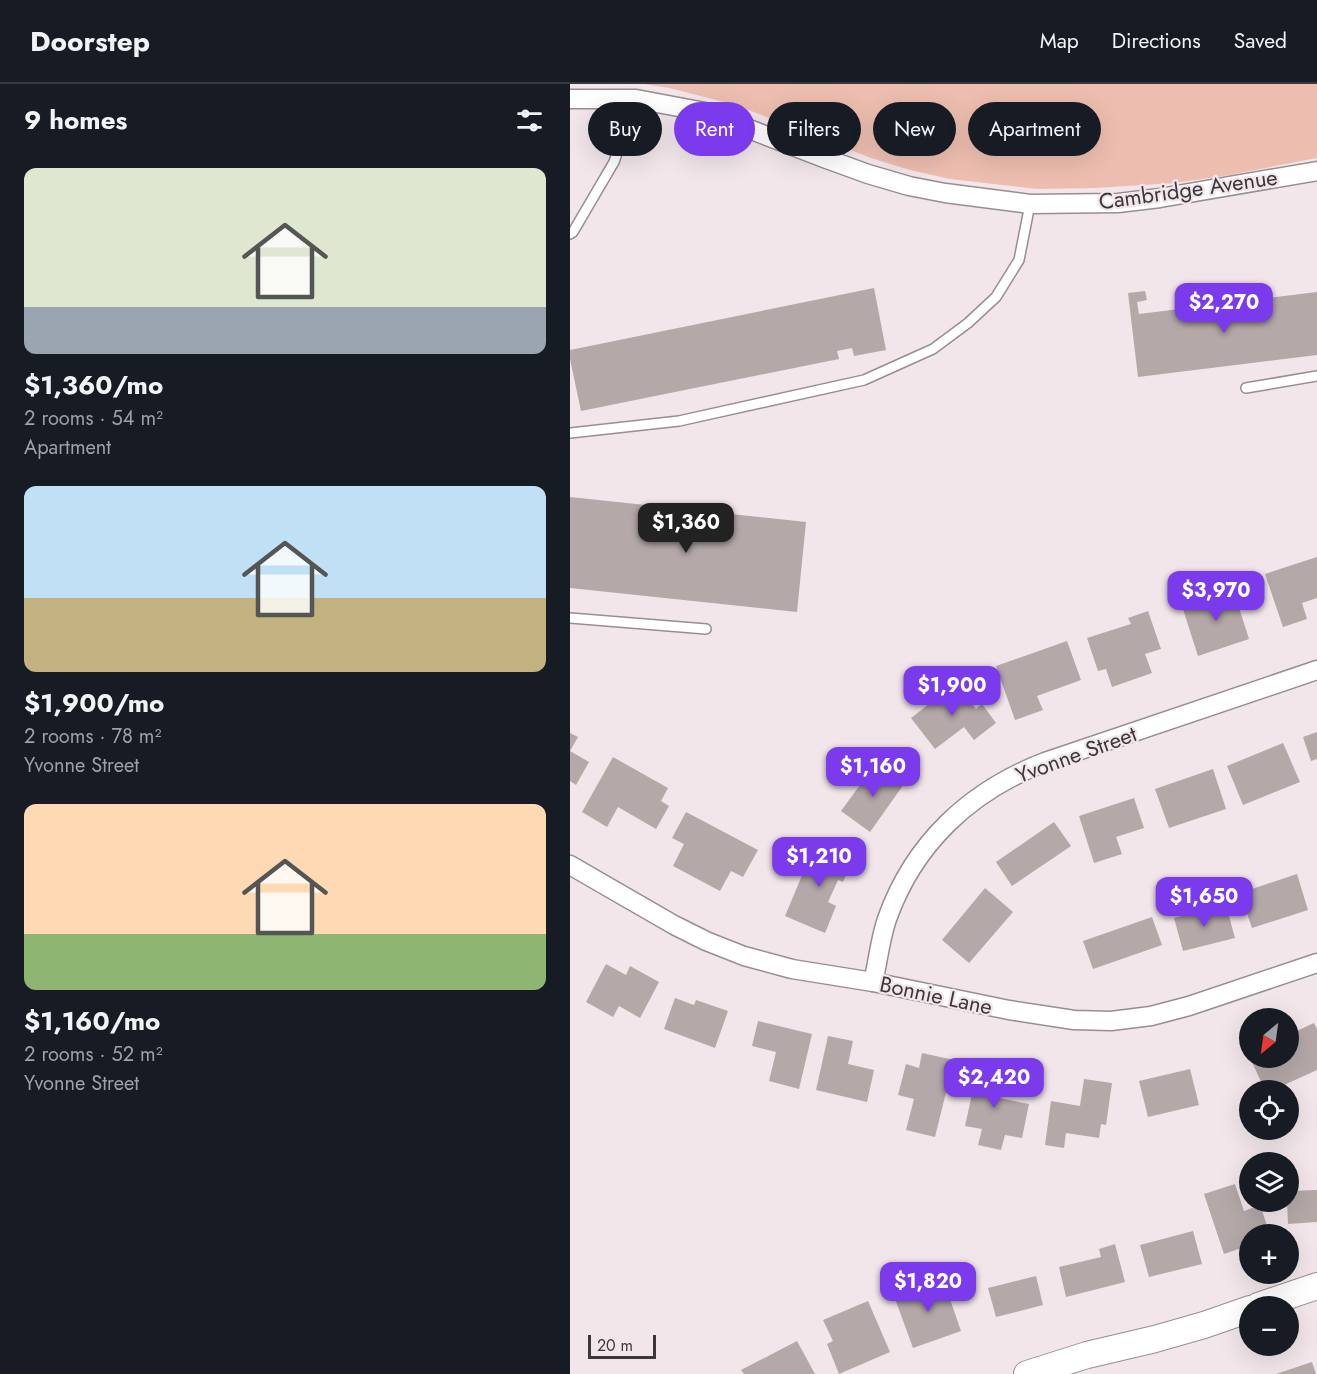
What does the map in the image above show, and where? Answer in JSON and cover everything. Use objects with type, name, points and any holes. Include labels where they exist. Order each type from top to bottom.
[{"type":"street","name":"Cambridge Avenue","points":[[570,99],[636,99],[705,112],[868,174],[909,186],[1030,204],[1118,203],[1317,171]]},
{"type":"street","name":"Yvonne Street","points":[[873,982],[886,922],[917,860],[931,841],[959,812],[996,785],[1021,771],[1045,762],[1317,670]]},
{"type":"street","name":"Bonnie Lane","points":[[570,865],[674,925],[744,956],[792,969],[1074,1020],[1111,1021],[1151,1016],[1189,1006],[1317,963]]},
{"type":"street","points":[[1288,1296],[1317,1286]]},
{"type":"street","points":[[1027,1374],[1087,1355],[1204,1325],[1239,1313]]},
{"type":"lane","points":[[570,234],[614,162],[636,99]]},
{"type":"lane","points":[[570,433],[679,421],[864,380],[933,349],[968,323],[996,297],[1019,260],[1030,204]]},
{"type":"lane","points":[[1246,388],[1317,376]]},
{"type":"lane","points":[[570,618],[706,629]]},
{"type":"shaded area","points":[[644,84],[1317,84],[1317,158],[1175,183],[1037,189],[950,179],[910,170],[861,154],[861,102],[767,102],[767,117],[755,112],[755,102],[724,102]]},
{"type":"building","points":[[874,288],[886,350],[854,356],[852,348],[837,351],[839,359],[581,411],[570,350]]},
{"type":"building","points":[[1145,291],[1147,300],[1137,302],[1139,314],[1317,292],[1317,355],[1138,377],[1128,293]]},
{"type":"building","points":[[570,497],[806,522],[797,612],[570,588]]},
{"type":"building","points":[[1317,557],[1317,598],[1302,603],[1307,619],[1283,627],[1265,574]]},
{"type":"building","points":[[1233,589],[1249,639],[1198,656],[1182,606]]},
{"type":"building","points":[[1148,611],[1161,649],[1145,654],[1152,673],[1112,687],[1106,669],[1098,671],[1087,638],[1131,624],[1128,618]]},
{"type":"building","points":[[1067,641],[1081,680],[1037,696],[1043,710],[1015,720],[996,666]]},
{"type":"building","points":[[956,683],[976,709],[982,704],[996,723],[974,740],[964,727],[935,749],[911,718]]},
{"type":"building","points":[[1317,732],[1317,759],[1311,761],[1303,737]]},
{"type":"building","points":[[570,733],[578,737],[570,751]]},
{"type":"building","points":[[1283,743],[1300,782],[1243,805],[1227,766]]},
{"type":"building","points":[[570,751],[589,762],[576,785],[570,781]]},
{"type":"building","points":[[613,757],[668,788],[661,801],[669,806],[656,829],[618,807],[607,827],[582,812]]},
{"type":"building","points":[[876,763],[904,784],[870,832],[841,811]]},
{"type":"building","points":[[1213,769],[1226,809],[1169,828],[1155,789]]},
{"type":"building","points":[[1134,798],[1144,828],[1116,837],[1122,854],[1094,863],[1079,816]]},
{"type":"building","points":[[686,812],[758,850],[743,877],[731,871],[720,891],[673,866],[684,844],[672,838]]},
{"type":"building","points":[[1054,822],[1071,846],[1012,886],[996,862]]},
{"type":"building","points":[[816,842],[853,858],[843,882],[838,880],[828,902],[836,906],[825,933],[785,916]]},
{"type":"building","points":[[1297,874],[1308,910],[1252,928],[1240,893]]},
{"type":"building","points":[[985,888],[1013,912],[969,963],[942,940]]},
{"type":"building","points":[[1226,905],[1235,938],[1183,951],[1174,918]]},
{"type":"building","points":[[1152,917],[1162,945],[1093,969],[1083,941]]},
{"type":"building","points":[[606,964],[626,975],[630,966],[659,982],[640,1018],[619,1006],[613,1017],[586,1002]]},
{"type":"building","points":[[675,998],[694,1005],[696,1000],[728,1011],[715,1048],[664,1029]]},
{"type":"building","points":[[758,1021],[812,1034],[799,1089],[769,1081],[776,1052],[752,1046]]},
{"type":"building","points":[[1314,1023],[1317,1029],[1317,1070],[1295,1080],[1260,1080],[1255,1068],[1299,1068],[1299,1030]]},
{"type":"building","points":[[828,1036],[853,1041],[848,1064],[874,1070],[867,1102],[816,1090]]},
{"type":"building","points":[[922,1053],[954,1060],[935,1137],[906,1130],[914,1099],[898,1095],[906,1064],[919,1068]]},
{"type":"building","points":[[979,1062],[1005,1067],[999,1098],[1029,1104],[1022,1138],[1005,1135],[1001,1150],[978,1145],[982,1129],[965,1126]]},
{"type":"building","points":[[1190,1069],[1199,1105],[1148,1117],[1139,1081]]},
{"type":"building","points":[[1084,1079],[1112,1083],[1106,1125],[1101,1124],[1099,1138],[1066,1133],[1064,1148],[1045,1145],[1051,1101],[1080,1106]]},
{"type":"building","points":[[1235,1184],[1239,1196],[1239,1212],[1262,1212],[1267,1224],[1239,1224],[1239,1249],[1224,1254],[1204,1194]]},
{"type":"building","points":[[1317,1190],[1317,1222],[1288,1224],[1287,1212],[1299,1212],[1299,1191]]},
{"type":"building","points":[[1193,1231],[1202,1264],[1149,1277],[1140,1245]]},
{"type":"building","points":[[1115,1244],[1125,1282],[1066,1297],[1059,1267],[1101,1257],[1099,1249]]},
{"type":"building","points":[[1036,1276],[1043,1305],[996,1317],[988,1288]]},
{"type":"building","points":[[943,1279],[961,1331],[913,1348],[894,1296]]},
{"type":"building","points":[[868,1301],[890,1352],[839,1374],[827,1344],[833,1341],[823,1320]]},
{"type":"building","points":[[797,1341],[815,1374],[744,1374],[741,1370]]},
{"type":"building","points":[[1312,1362],[1316,1374],[1276,1374]]}]
